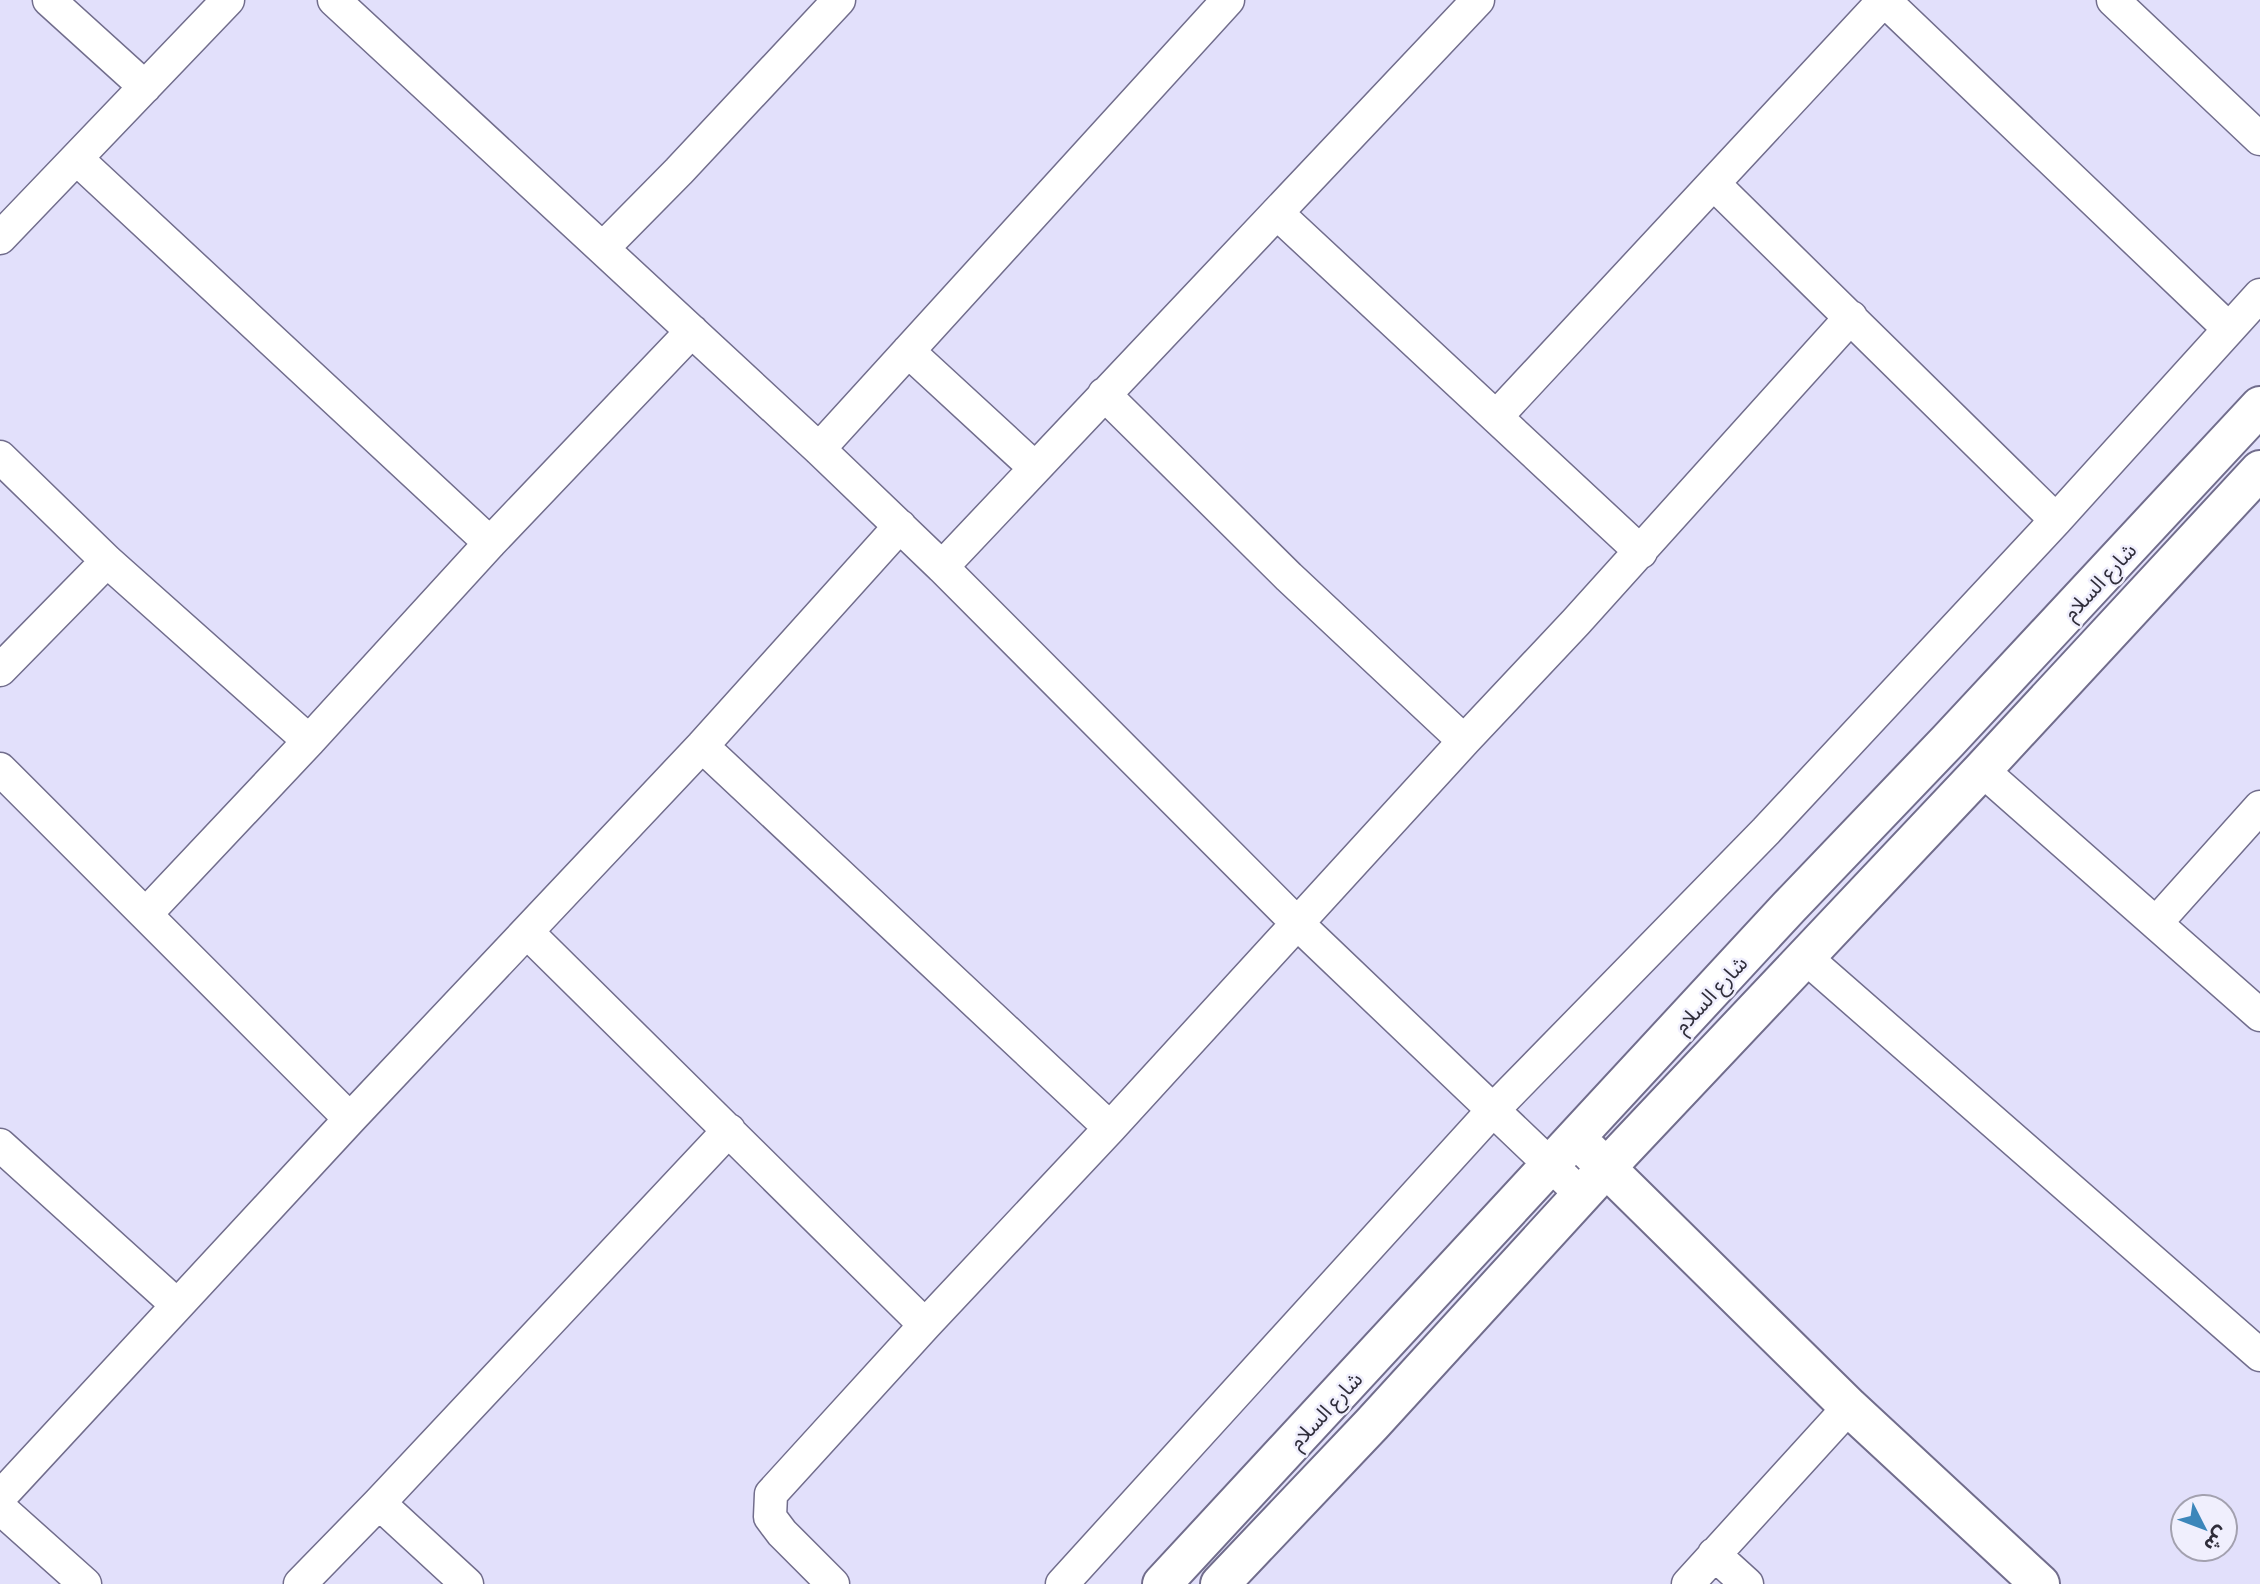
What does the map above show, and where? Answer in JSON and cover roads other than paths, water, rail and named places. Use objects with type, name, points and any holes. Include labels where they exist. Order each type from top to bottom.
[{"type":"main road","name":"شارع السلام","points":[[1162,1584],[1789,906],[1948,741],[2260,406]]},
{"type":"main road","name":"شارع السلام","points":[[1220,1584],[2260,470]]},
{"type":"main road","points":[[1562,1151],[1849,1407],[2040,1584]]},
{"type":"street","points":[[48,0],[145,87]]},
{"type":"street","points":[[0,238],[228,0]]},
{"type":"street","points":[[334,0],[820,449],[942,567],[1298,924],[1493,1109],[1562,1151]]},
{"type":"street","points":[[820,449],[1228,0]]},
{"type":"street","points":[[942,567],[1478,0]]},
{"type":"street","points":[[1496,417],[1884,0],[2229,329]]},
{"type":"street","points":[[603,248],[680,170],[826,5]]},
{"type":"street","points":[[2134,7],[2260,139]]},
{"type":"street","points":[[77,159],[490,543]]},
{"type":"street","points":[[1714,184],[2056,520]]},
{"type":"street","points":[[1278,214],[1640,552]]},
{"type":"street","points":[[1062,1584],[1493,1109],[1766,831],[2056,520],[2260,295]]},
{"type":"street","points":[[833,1584],[782,1533],[770,1517],[771,1494],[1640,552],[1851,317]]},
{"type":"street","points":[[146,914],[490,543],[692,331]]},
{"type":"street","points":[[908,351],[1035,468]]},
{"type":"street","points":[[1104,394],[1289,577],[1465,741]]},
{"type":"street","points":[[0,457],[107,561],[309,741]]},
{"type":"street","points":[[0,1497],[350,1119],[702,746],[900,526]]},
{"type":"street","points":[[0,670],[107,561]]},
{"type":"street","points":[[702,746],[1111,1128]]},
{"type":"street","points":[[0,769],[350,1119]]},
{"type":"street","points":[[1982,770],[2260,1015]]},
{"type":"street","points":[[2156,923],[2260,807]]},
{"type":"street","points":[[527,932],[925,1325]]},
{"type":"street","points":[[1805,957],[2260,1355]]},
{"type":"street","points":[[300,1584],[729,1130]]},
{"type":"street","points":[[0,1145],[177,1305]]},
{"type":"street","points":[[1688,1584],[1849,1407]]},
{"type":"street","points":[[379,1503],[467,1584]]},
{"type":"street","points":[[0,1508],[85,1584]]},
{"type":"street","points":[[1714,1554],[1747,1584]]}]
